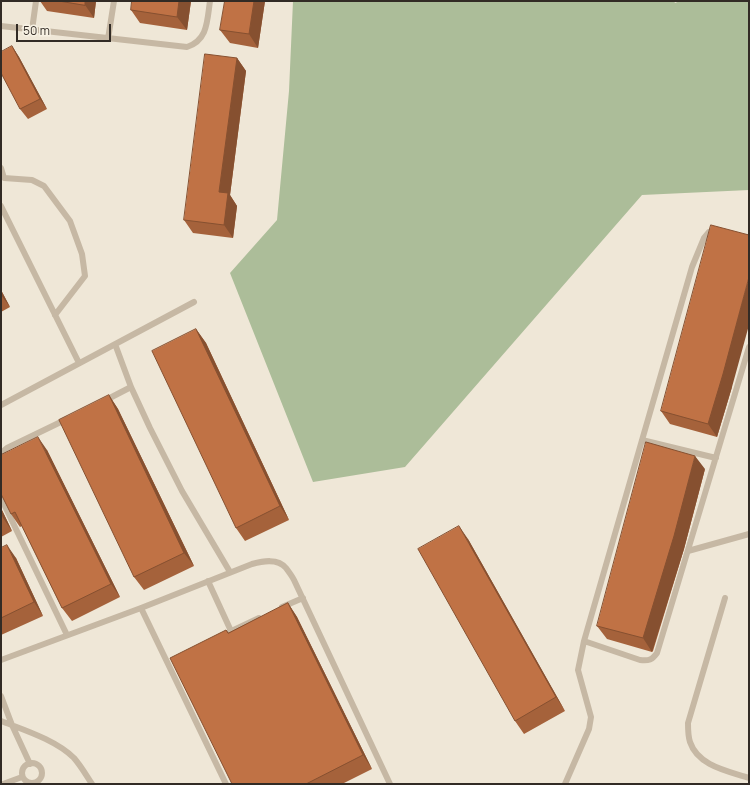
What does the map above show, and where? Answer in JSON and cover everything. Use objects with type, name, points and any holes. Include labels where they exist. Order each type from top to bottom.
[{"type":"lane","points":[[32,30],[36,1]]},
{"type":"lane","points":[[108,39],[114,1]]},
{"type":"lane","points":[[1,26],[187,47],[195,44],[202,37],[206,25],[210,1]]},
{"type":"lane","points":[[1,168],[4,178],[32,180],[44,186],[70,221],[82,254],[85,276],[55,315]]},
{"type":"lane","points":[[1,206],[79,363]]},
{"type":"lane","points":[[564,784],[589,728],[591,716],[578,670],[584,641],[692,267],[704,238],[709,232],[721,232]]},
{"type":"lane","points":[[1,405],[194,302]]},
{"type":"lane","points":[[115,344],[131,387],[150,428],[182,491],[230,572]]},
{"type":"lane","points":[[584,641],[640,660],[648,660],[653,658],[657,653],[749,347]]},
{"type":"lane","points":[[96,404],[131,387]]},
{"type":"lane","points":[[1,453],[7,448],[76,414]]},
{"type":"lane","points":[[642,440],[716,458]]},
{"type":"lane","points":[[1,498],[67,635]]},
{"type":"lane","points":[[688,551],[749,534]]},
{"type":"lane","points":[[1,660],[141,608],[252,564],[264,561],[275,562],[285,567],[294,580],[390,784]]},
{"type":"lane","points":[[208,581],[231,631]]},
{"type":"lane","points":[[274,611],[303,598]]},
{"type":"lane","points":[[725,598],[688,723],[690,741],[698,756],[706,762],[749,778]]},
{"type":"lane","points":[[141,608],[226,784]]},
{"type":"lane","points":[[216,637],[267,614]]},
{"type":"lane","points":[[166,660],[173,657]]},
{"type":"lane","points":[[1,696],[12,725],[30,764]]},
{"type":"lane","points":[[1,721],[35,734],[63,749],[84,771],[92,784]]},
{"type":"lane","points":[[26,765],[38,765],[42,772],[41,777],[36,783],[28,783],[22,777],[23,768],[26,765]]},
{"type":"lane","points":[[4,784],[22,777]]},
{"type":"green space","points":[[293,1],[674,1],[675,3],[680,1],[749,1],[749,190],[642,195],[405,467],[313,482],[230,273],[277,220],[289,91]]},
{"type":"building","points":[[59,1],[85,1],[85,5]]},
{"type":"building","points":[[132,1],[179,1],[177,17],[131,10]]},
{"type":"building","points":[[225,1],[254,1],[249,34],[220,30]]},
{"type":"building","points":[[12,46],[40,99],[20,109],[1,73],[1,52]]},
{"type":"building","points":[[205,54],[237,58],[219,192],[228,193],[224,225],[184,220]]},
{"type":"building","points":[[711,225],[749,235],[749,277],[708,424],[661,411]]},
{"type":"building","points":[[196,329],[280,506],[236,528],[152,351]]},
{"type":"building","points":[[109,395],[184,553],[134,577],[59,420]]},
{"type":"building","points":[[38,437],[111,584],[62,608],[15,512],[11,514],[1,494],[1,455]]},
{"type":"building","points":[[646,442],[695,456],[674,536],[643,638],[597,626]]},
{"type":"building","points":[[459,526],[556,697],[515,721],[418,549]]},
{"type":"building","points":[[7,545],[34,602],[1,618],[1,548]]},
{"type":"building","points":[[288,603],[363,755],[306,784],[232,784],[170,658],[226,630],[228,633]]}]
